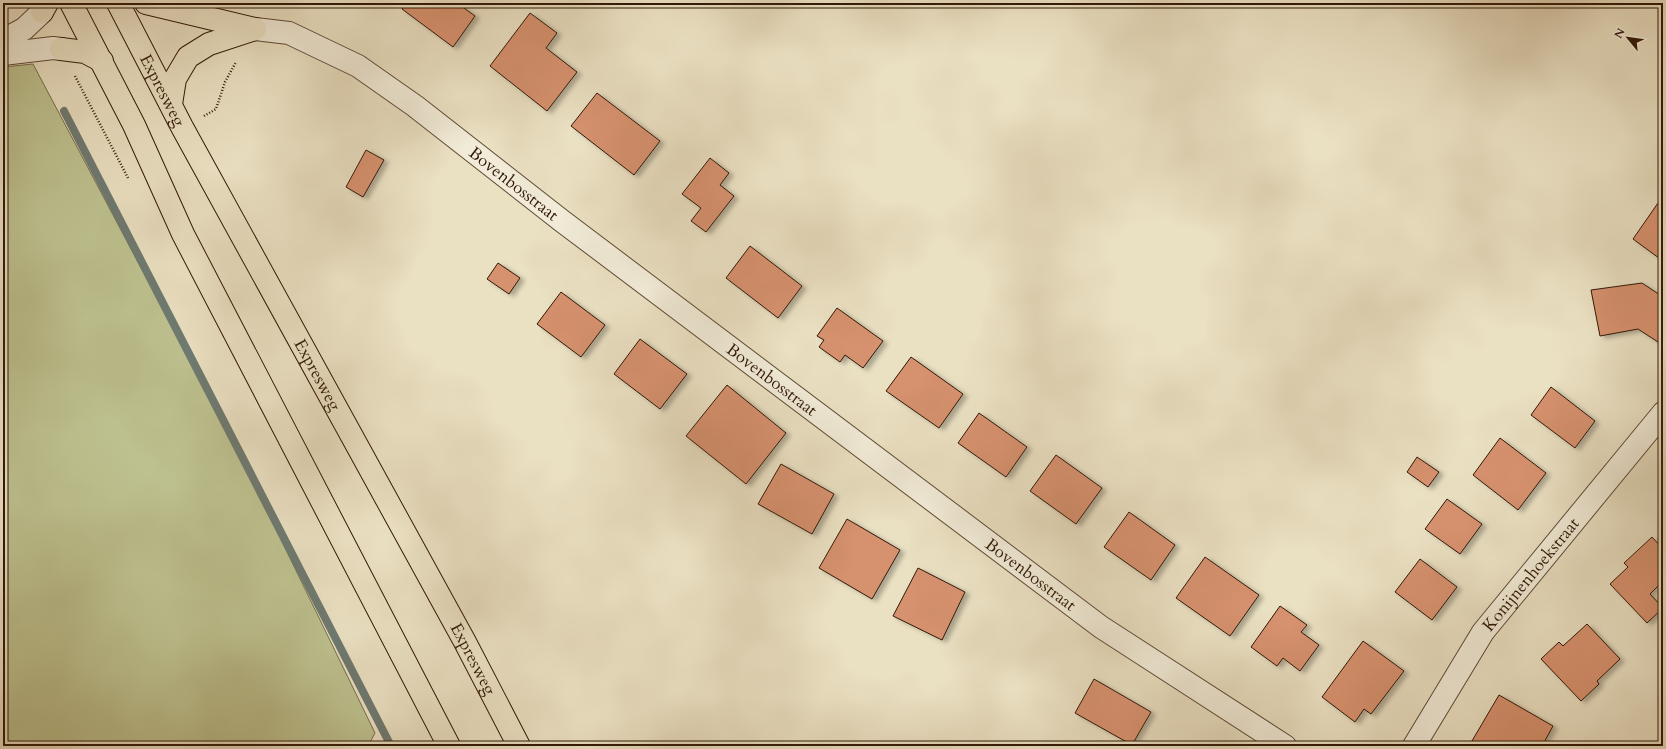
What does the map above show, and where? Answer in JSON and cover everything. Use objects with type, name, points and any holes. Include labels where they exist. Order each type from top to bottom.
[{"type":"highway","points":[[71,3],[134,125],[183,234],[449,746]]},
{"type":"highway","name":"Expresweg","points":[[118,3],[182,127],[465,642],[519,746]]},
{"type":"highway","points":[[146,3],[255,29]]},
{"type":"highway","points":[[171,104],[174,79],[188,57],[209,44],[255,29]]},
{"type":"highway","points":[[61,49],[85,52],[102,61]]},
{"type":"street","points":[[3,40],[24,29],[45,7]]},
{"type":"street","name":"Bovenbosstraat","points":[[255,29],[289,33],[358,66],[415,106],[568,226],[1101,627],[1285,746]]},
{"type":"street","points":[[3,54],[52,48],[61,49]]},
{"type":"street","name":"Konijnenhoekstraat","points":[[1414,746],[1483,632],[1663,413]]},
{"type":"green space","points":[[33,64],[236,447],[375,733],[368,746],[3,746],[3,67]]},
{"type":"building","points":[[406,3],[457,3],[475,16],[453,47],[402,9]]},
{"type":"building","points":[[530,13],[557,33],[546,48],[577,72],[547,111],[490,66]]},
{"type":"building","points":[[597,93],[660,141],[634,175],[571,126]]},
{"type":"building","points":[[366,150],[384,160],[363,197],[346,187]]},
{"type":"building","points":[[710,158],[729,173],[720,185],[734,196],[706,232],[691,221],[701,208],[682,194]]},
{"type":"building","points":[[1658,203],[1663,206],[1663,261],[1633,239]]},
{"type":"building","points":[[750,246],[802,286],[778,318],[726,278]]},
{"type":"building","points":[[498,263],[520,278],[509,294],[487,279]]},
{"type":"building","points":[[1642,283],[1663,297],[1663,335],[1658,342],[1638,329],[1600,336],[1591,290]]},
{"type":"building","points":[[561,292],[605,325],[581,357],[537,324]]},
{"type":"building","points":[[837,308],[883,341],[863,368],[845,355],[840,362],[819,347],[824,340],[817,336]]},
{"type":"building","points":[[640,339],[687,374],[660,409],[614,374]]},
{"type":"building","points":[[911,357],[963,394],[939,428],[886,391]]},
{"type":"building","points":[[727,385],[786,433],[746,484],[686,436]]},
{"type":"building","points":[[1551,387],[1595,421],[1575,448],[1531,415]]},
{"type":"building","points":[[979,413],[1027,447],[1006,477],[958,443]]},
{"type":"building","points":[[1500,438],[1546,473],[1518,510],[1473,475]]},
{"type":"building","points":[[1056,455],[1102,488],[1076,524],[1030,491]]},
{"type":"building","points":[[1417,457],[1439,472],[1428,487],[1407,472]]},
{"type":"building","points":[[781,464],[834,494],[812,534],[758,504]]},
{"type":"building","points":[[1447,499],[1482,524],[1460,554],[1425,529]]},
{"type":"building","points":[[1129,512],[1175,545],[1151,580],[1104,547]]},
{"type":"building","points":[[847,519],[900,550],[872,599],[819,568]]},
{"type":"building","points":[[1652,537],[1663,549],[1663,591],[1658,586],[1650,594],[1663,608],[1647,623],[1610,584],[1628,567],[1624,563]]},
{"type":"building","points":[[1205,557],[1259,595],[1230,636],[1176,598]]},
{"type":"building","points":[[1420,559],[1457,587],[1432,620],[1395,592]]},
{"type":"building","points":[[918,568],[965,592],[942,640],[893,616]]},
{"type":"building","points":[[1280,606],[1307,625],[1301,632],[1319,645],[1300,671],[1283,658],[1277,666],[1251,647]]},
{"type":"building","points":[[1587,624],[1620,659],[1597,681],[1599,684],[1581,701],[1541,659],[1559,642],[1563,646]]},
{"type":"building","points":[[1363,641],[1404,671],[1371,714],[1364,709],[1355,722],[1322,697]]},
{"type":"building","points":[[1094,679],[1151,712],[1132,745],[1075,713]]},
{"type":"building","points":[[1499,695],[1553,726],[1542,746],[1469,746]]},
{"type":"waterway","points":[[64,111],[391,746]]}]
